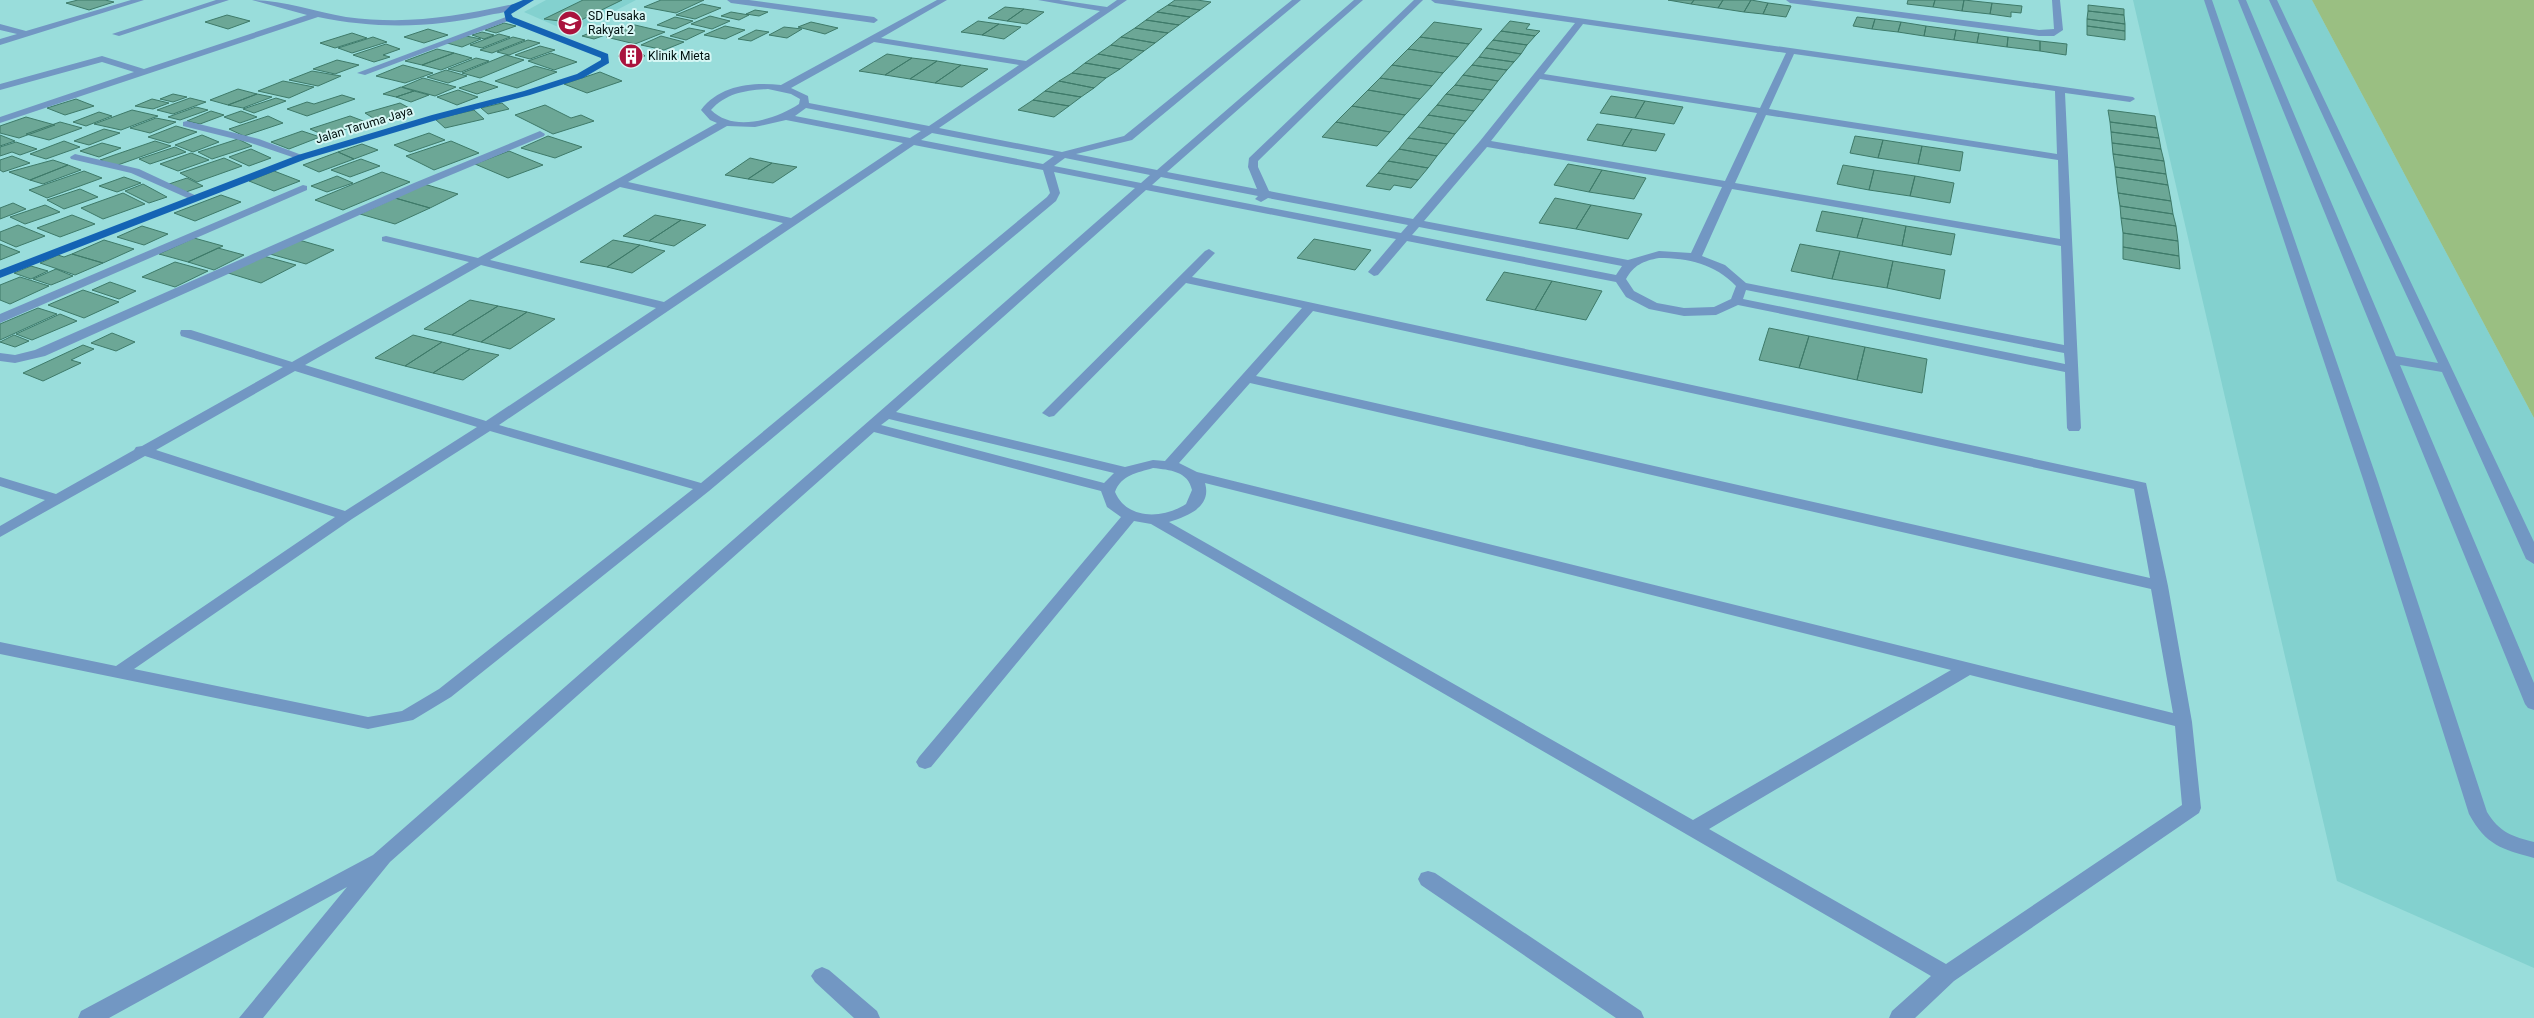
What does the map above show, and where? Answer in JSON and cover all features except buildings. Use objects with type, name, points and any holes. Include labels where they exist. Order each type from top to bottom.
[{"type":"main road","points":[[510,19],[508,14],[514,7],[530,0]]},
{"type":"main road","name":"Jalan Taruma Jaya","points":[[0,274],[302,157],[562,82],[592,71],[606,62],[605,56],[510,19]]},
{"type":"street","points":[[0,42],[140,0]]},
{"type":"street","points":[[116,34],[225,0]]},
{"type":"street","points":[[256,0],[315,15],[390,23],[435,22],[514,7]]},
{"type":"street","points":[[731,0],[874,20]]},
{"type":"street","points":[[783,88],[943,0]]},
{"type":"street","points":[[1042,0],[1108,10]]},
{"type":"street","points":[[120,670],[347,516],[488,426],[1123,0]]},
{"type":"street","points":[[1048,166],[1065,154],[1128,138],[1297,0]]},
{"type":"street","points":[[250,1018],[383,857],[1144,186],[1359,0]]},
{"type":"street","points":[[1265,194],[1253,166],[1253,160],[1419,0]]},
{"type":"street","points":[[1435,0],[2130,99]]},
{"type":"street","points":[[1790,0],[1812,1],[2039,33],[2054,33],[2059,30],[2056,0]]},
{"type":"street","points":[[2208,0],[2371,482],[2478,814],[2490,834],[2510,844],[2534,850]]},
{"type":"street","points":[[2242,0],[2534,704]]},
{"type":"street","points":[[2273,0],[2447,369],[2534,559]]},
{"type":"street","points":[[0,120],[315,15]]},
{"type":"street","points":[[362,73],[510,19]]},
{"type":"street","points":[[1374,272],[1484,143],[1580,21]]},
{"type":"street","points":[[0,27],[26,34]]},
{"type":"street","points":[[873,38],[1027,64]]},
{"type":"street","points":[[1695,258],[1791,51]]},
{"type":"street","points":[[0,87],[102,59],[144,72]]},
{"type":"street","points":[[1537,76],[2063,158]]},
{"type":"street","points":[[804,105],[805,98],[797,91],[783,88],[742,89],[711,102],[706,110],[711,118],[725,123],[759,123],[786,117],[804,105],[1630,264],[1647,257],[1670,255],[1695,258],[1717,264],[1733,274],[1742,286],[2071,350]]},
{"type":"street","points":[[2060,89],[2074,428]]},
{"type":"street","points":[[786,117],[1048,166],[1620,279],[1630,294],[1653,306],[1684,312],[1716,311],[1736,301],[2072,369]]},
{"type":"street","points":[[0,532],[141,450],[479,263],[725,123]]},
{"type":"street","points":[[187,124],[255,141],[302,157]]},
{"type":"street","points":[[0,357],[15,359],[40,353],[418,185],[540,134]]},
{"type":"street","points":[[1484,143],[2066,243]]},
{"type":"street","points":[[75,157],[135,171],[196,198]]},
{"type":"street","points":[[0,648],[120,670],[368,723],[407,716],[445,692],[704,488],[1052,200],[1055,193],[1048,166]]},
{"type":"street","points":[[617,183],[791,221]]},
{"type":"street","points":[[0,319],[304,188]]},
{"type":"street","points":[[1254,208],[1265,194]]},
{"type":"street","points":[[386,239],[479,263],[665,306]]},
{"type":"street","points":[[1049,413],[1209,253]]},
{"type":"street","points":[[1620,279],[1630,264]]},
{"type":"street","points":[[1184,279],[2141,486],[2183,722],[2192,808],[1947,975],[1900,1018]]},
{"type":"street","points":[[1736,301],[1742,286]]},
{"type":"street","points":[[1169,465],[1310,307]]},
{"type":"street","points":[[186,333],[488,426],[704,488]]},
{"type":"street","points":[[2390,359],[2447,369]]},
{"type":"street","points":[[1247,378],[2160,586]]},
{"type":"street","points":[[886,414],[1124,471]]},
{"type":"street","points":[[872,427],[1107,488]]},
{"type":"street","points":[[141,450],[347,516]]},
{"type":"street","points":[[1194,476],[1200,485],[1200,494],[1195,503],[1185,511],[1154,519],[1130,516],[1113,506],[1107,498],[1107,488],[1113,479],[1124,471],[1138,466],[1169,465],[1194,476],[2183,722]]},
{"type":"street","points":[[0,481],[57,499]]},
{"type":"street","points":[[925,762],[1130,516]]},
{"type":"street","points":[[1154,519],[1947,975]]},
{"type":"street","points":[[1693,829],[1968,668]]},
{"type":"street","points":[[89,1018],[383,857]]},
{"type":"street","points":[[1428,879],[1633,1018]]},
{"type":"street","points":[[822,976],[868,1018]]},
{"type":"shaded area","name":"SD Pusaka Rakyat 2","points":[[546,0],[636,0],[572,33],[524,12]]},
{"type":"shaded area","points":[[2133,0],[2312,0],[2534,418],[2534,968],[2337,881]]},
{"type":"green space","points":[[2312,0],[2534,0],[2534,418]]},
{"type":"place","name":"SD Pusaka Rakyat 2","points":[[570,23]]},
{"type":"place","name":"Klinik Mieta","points":[[631,56]]}]
